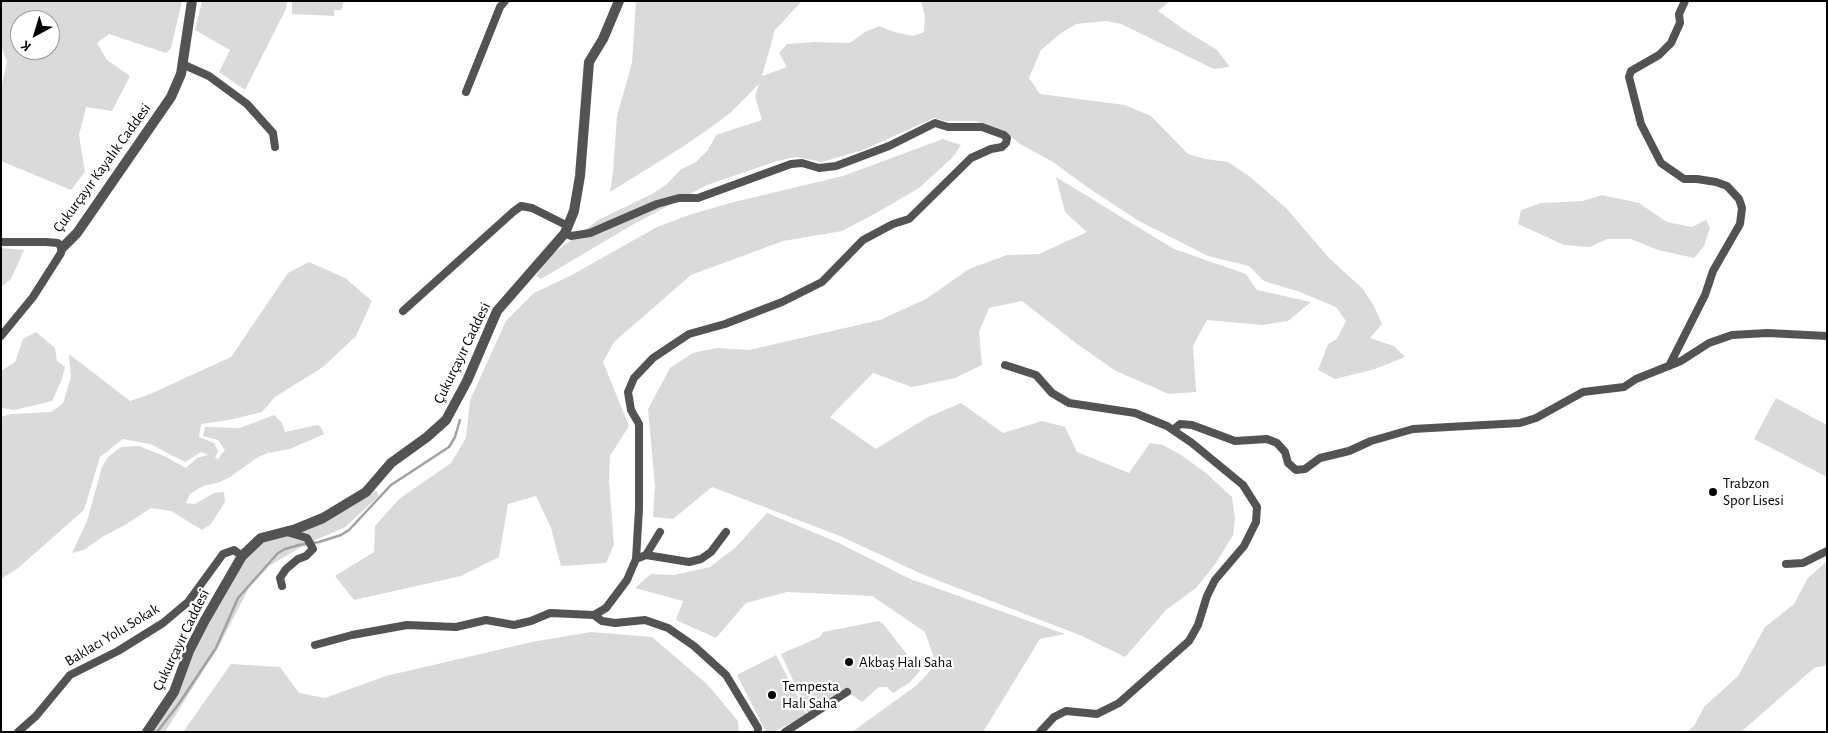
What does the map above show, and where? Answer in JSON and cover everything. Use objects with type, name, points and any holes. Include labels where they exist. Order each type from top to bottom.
[{"type":"street","name":"Çukurçayır Kayalık Caddesi","points":[[1,336],[33,297],[61,253],[62,248],[76,233],[171,97],[181,74],[192,1]]},
{"type":"street","points":[[466,92],[500,7],[505,1]]},
{"type":"street","name":"Çukurçayır Caddesi","points":[[147,732],[174,692],[189,651],[200,628],[242,556],[261,538],[285,532],[323,518],[366,492],[392,463],[427,438],[446,420],[467,381],[497,311],[566,230],[574,211],[580,176],[589,62],[603,39],[619,1]]},
{"type":"street","points":[[1668,366],[1705,295],[1713,271],[1740,224],[1742,208],[1740,199],[1726,186],[1716,182],[1684,179],[1661,163],[1641,124],[1629,77],[1631,71],[1659,55],[1671,43],[1680,23],[1679,14],[1685,1]]},
{"type":"street","points":[[182,64],[209,76],[247,104],[273,133],[275,146]]},
{"type":"street","points":[[403,311],[521,206],[532,208],[566,230],[571,236],[590,233],[657,204],[679,198],[698,198],[791,164],[802,163],[819,168],[836,166],[889,146],[935,123],[948,127],[982,127],[1004,134],[1007,138],[1006,143],[1002,147],[991,149],[971,158],[909,219],[892,224],[863,240],[822,282],[782,302],[725,324],[689,334],[653,358],[634,378],[628,392],[631,410],[638,424],[639,509],[636,559],[627,580],[606,608],[594,616]]},
{"type":"street","points":[[1,242],[58,243],[62,248]]},
{"type":"street","points":[[1173,430],[1180,424],[1192,425],[1235,442],[1267,439],[1277,443],[1285,452],[1288,463],[1296,470],[1305,469],[1320,458],[1349,451],[1371,441],[1413,429],[1520,423],[1536,418],[1583,392],[1624,386],[1636,379],[1681,361],[1709,343],[1732,335],[1767,333],[1814,337],[1827,336]]},
{"type":"street","points":[[1005,365],[1036,376],[1052,393],[1069,403],[1135,413],[1167,426],[1243,485],[1257,507],[1256,522],[1244,546],[1215,580],[1207,596],[1198,625],[1189,640],[1119,703],[1097,714],[1066,711],[1054,717],[1040,732]]},
{"type":"street","points":[[282,586],[280,578],[286,570],[298,559],[306,556],[313,548],[307,538],[285,532]]},
{"type":"street","points":[[646,555],[660,532]]},
{"type":"street","points":[[636,559],[646,555],[689,562],[701,559],[710,552],[726,532]]},
{"type":"street","name":"Baklacı Yolu Sokak","points":[[18,732],[36,716],[70,675],[118,651],[156,628],[188,602],[223,554],[234,550],[242,556]]},
{"type":"street","points":[[1786,564],[1803,563],[1827,551]]},
{"type":"street","points":[[315,645],[352,635],[408,625],[456,627],[486,620],[514,625],[531,621],[550,613],[594,616],[602,622],[615,623],[645,620],[668,628],[694,646],[726,675],[758,728],[758,732]]},
{"type":"street","points":[[785,732],[847,692]]},
{"type":"shaded area","points":[[1,1],[182,1],[171,48],[166,53],[109,34],[97,43],[107,60],[130,76],[112,111],[86,107],[79,135],[85,172],[71,190],[1,161],[1,88],[7,62],[1,46]]},
{"type":"shaded area","points":[[202,1],[287,1],[286,9],[245,90],[219,72],[230,50],[195,30]]},
{"type":"shaded area","points":[[292,1],[344,1],[341,10],[334,10],[334,16],[292,14]]},
{"type":"shaded area","points":[[636,1],[802,1],[775,30],[762,76],[787,67],[779,53],[787,44],[815,42],[850,43],[865,32],[879,26],[894,32],[913,36],[924,32],[925,17],[921,1],[1170,1],[1158,11],[1217,50],[1230,67],[1214,69],[1121,24],[1106,21],[1076,24],[1060,34],[1041,50],[1029,78],[1040,94],[1125,105],[1151,116],[1188,154],[1205,159],[1228,162],[1249,176],[1286,208],[1329,258],[1363,289],[1374,306],[1382,324],[1370,338],[1394,346],[1405,357],[1375,369],[1335,379],[1318,370],[1328,344],[1337,339],[1346,321],[1336,307],[1300,292],[1264,281],[1249,266],[1208,256],[1139,221],[1053,162],[1020,144],[1003,130],[975,121],[945,121],[934,118],[863,150],[822,162],[796,157],[777,161],[707,185],[632,225],[541,279],[536,276],[551,255],[598,220],[652,194],[667,184],[680,170],[696,162],[708,150],[716,135],[762,120],[755,96],[759,84],[730,113],[710,128],[610,192],[617,116],[632,63]]},
{"type":"shaded area","points":[[943,139],[961,145],[952,158],[919,188],[842,231],[783,241],[691,275],[614,342],[603,362],[629,426],[610,456],[609,481],[614,545],[606,563],[561,566],[551,528],[536,496],[508,504],[499,557],[461,576],[354,600],[335,576],[374,552],[375,526],[399,499],[451,463],[466,438],[470,400],[506,321],[534,293],[570,276],[657,227],[730,203],[843,176]]},
{"type":"shaded area","points":[[1056,177],[1174,249],[1246,274],[1257,290],[1311,302],[1288,321],[1263,325],[1207,320],[1193,346],[1196,392],[1169,394],[1116,371],[1077,344],[1022,301],[989,308],[979,332],[982,365],[955,378],[912,387],[873,373],[830,417],[876,449],[928,417],[961,403],[1003,433],[1042,421],[1065,427],[1077,452],[1129,473],[1150,443],[1163,445],[1206,473],[1232,497],[1235,519],[1233,535],[1216,563],[1196,588],[1167,609],[1125,657],[1082,636],[924,575],[840,536],[712,487],[673,519],[653,517],[655,486],[648,409],[670,368],[693,353],[717,348],[749,350],[880,320],[926,299],[969,269],[1007,255],[1039,254],[1087,232],[1065,212]]},
{"type":"shaded area","points":[[1602,195],[1639,203],[1667,222],[1692,227],[1706,220],[1710,228],[1704,246],[1694,258],[1658,250],[1631,239],[1607,239],[1590,247],[1564,245],[1518,224],[1521,210],[1541,203],[1583,201]]},
{"type":"shaded area","points":[[1,248],[24,250],[11,279],[1,287]]},
{"type":"shaded area","points":[[309,262],[345,278],[372,301],[356,336],[323,367],[275,397],[262,412],[201,424],[199,437],[214,443],[218,451],[215,458],[218,459],[225,450],[218,440],[203,436],[205,427],[240,428],[274,415],[282,423],[285,432],[318,425],[324,434],[290,449],[258,457],[230,477],[220,482],[203,486],[190,494],[186,503],[195,504],[214,493],[224,492],[225,502],[211,524],[202,530],[171,511],[151,508],[84,550],[72,553],[87,521],[102,467],[108,457],[121,447],[139,446],[164,456],[186,468],[197,458],[208,455],[201,452],[185,462],[150,444],[123,439],[100,457],[84,510],[17,569],[1,579],[1,417],[11,414],[51,412],[63,403],[71,377],[69,354],[130,401],[148,395],[231,357],[288,273]]},
{"type":"shaded area","points":[[36,332],[55,348],[57,361],[65,367],[52,401],[15,410],[1,408],[1,371],[15,362],[23,339]]},
{"type":"shaded area","points":[[1776,398],[1827,425],[1827,477],[1754,439]]},
{"type":"shaded area","points":[[376,490],[379,496],[344,528],[308,543],[269,566],[249,588],[220,644],[165,732],[151,732],[203,630],[246,557],[268,540],[356,503]]},
{"type":"shaded area","points":[[767,513],[839,543],[908,578],[1065,634],[1040,639],[983,732],[852,732],[917,685],[936,664],[925,632],[872,596],[787,592],[746,603],[716,638],[676,620],[683,601],[635,588],[651,574],[674,575],[710,567],[736,547]]},
{"type":"shaded area","points":[[1827,561],[1827,665],[1814,668],[1741,732],[1687,732],[1694,726],[1704,707],[1738,676],[1765,627],[1794,604],[1808,578]]},
{"type":"shaded area","name":"Akbaş Halı Saha","points":[[879,621],[920,671],[909,683],[893,693],[887,687],[879,687],[862,702],[852,695],[843,692],[808,713],[781,654],[820,637],[823,632]]},
{"type":"shaded area","points":[[591,632],[652,637],[707,684],[738,721],[739,732],[183,732],[231,664],[280,667],[299,693],[325,698],[386,676],[532,642]]},
{"type":"shaded area","name":"Tempesta Halı Saha","points":[[776,655],[807,715],[773,732],[766,732],[737,675]]},
{"type":"waterway","points":[[157,732],[178,705],[216,648],[238,598],[278,553],[285,549],[341,535],[349,530],[391,485],[449,447],[455,437],[460,420]]},
{"type":"place","name":"Trabzon Spor Lisesi","points":[[1713,492]]},
{"type":"place","name":"Akbaş Halı Saha","points":[[849,662]]},
{"type":"place","name":"Tempesta Halı Saha","points":[[772,695]]}]
